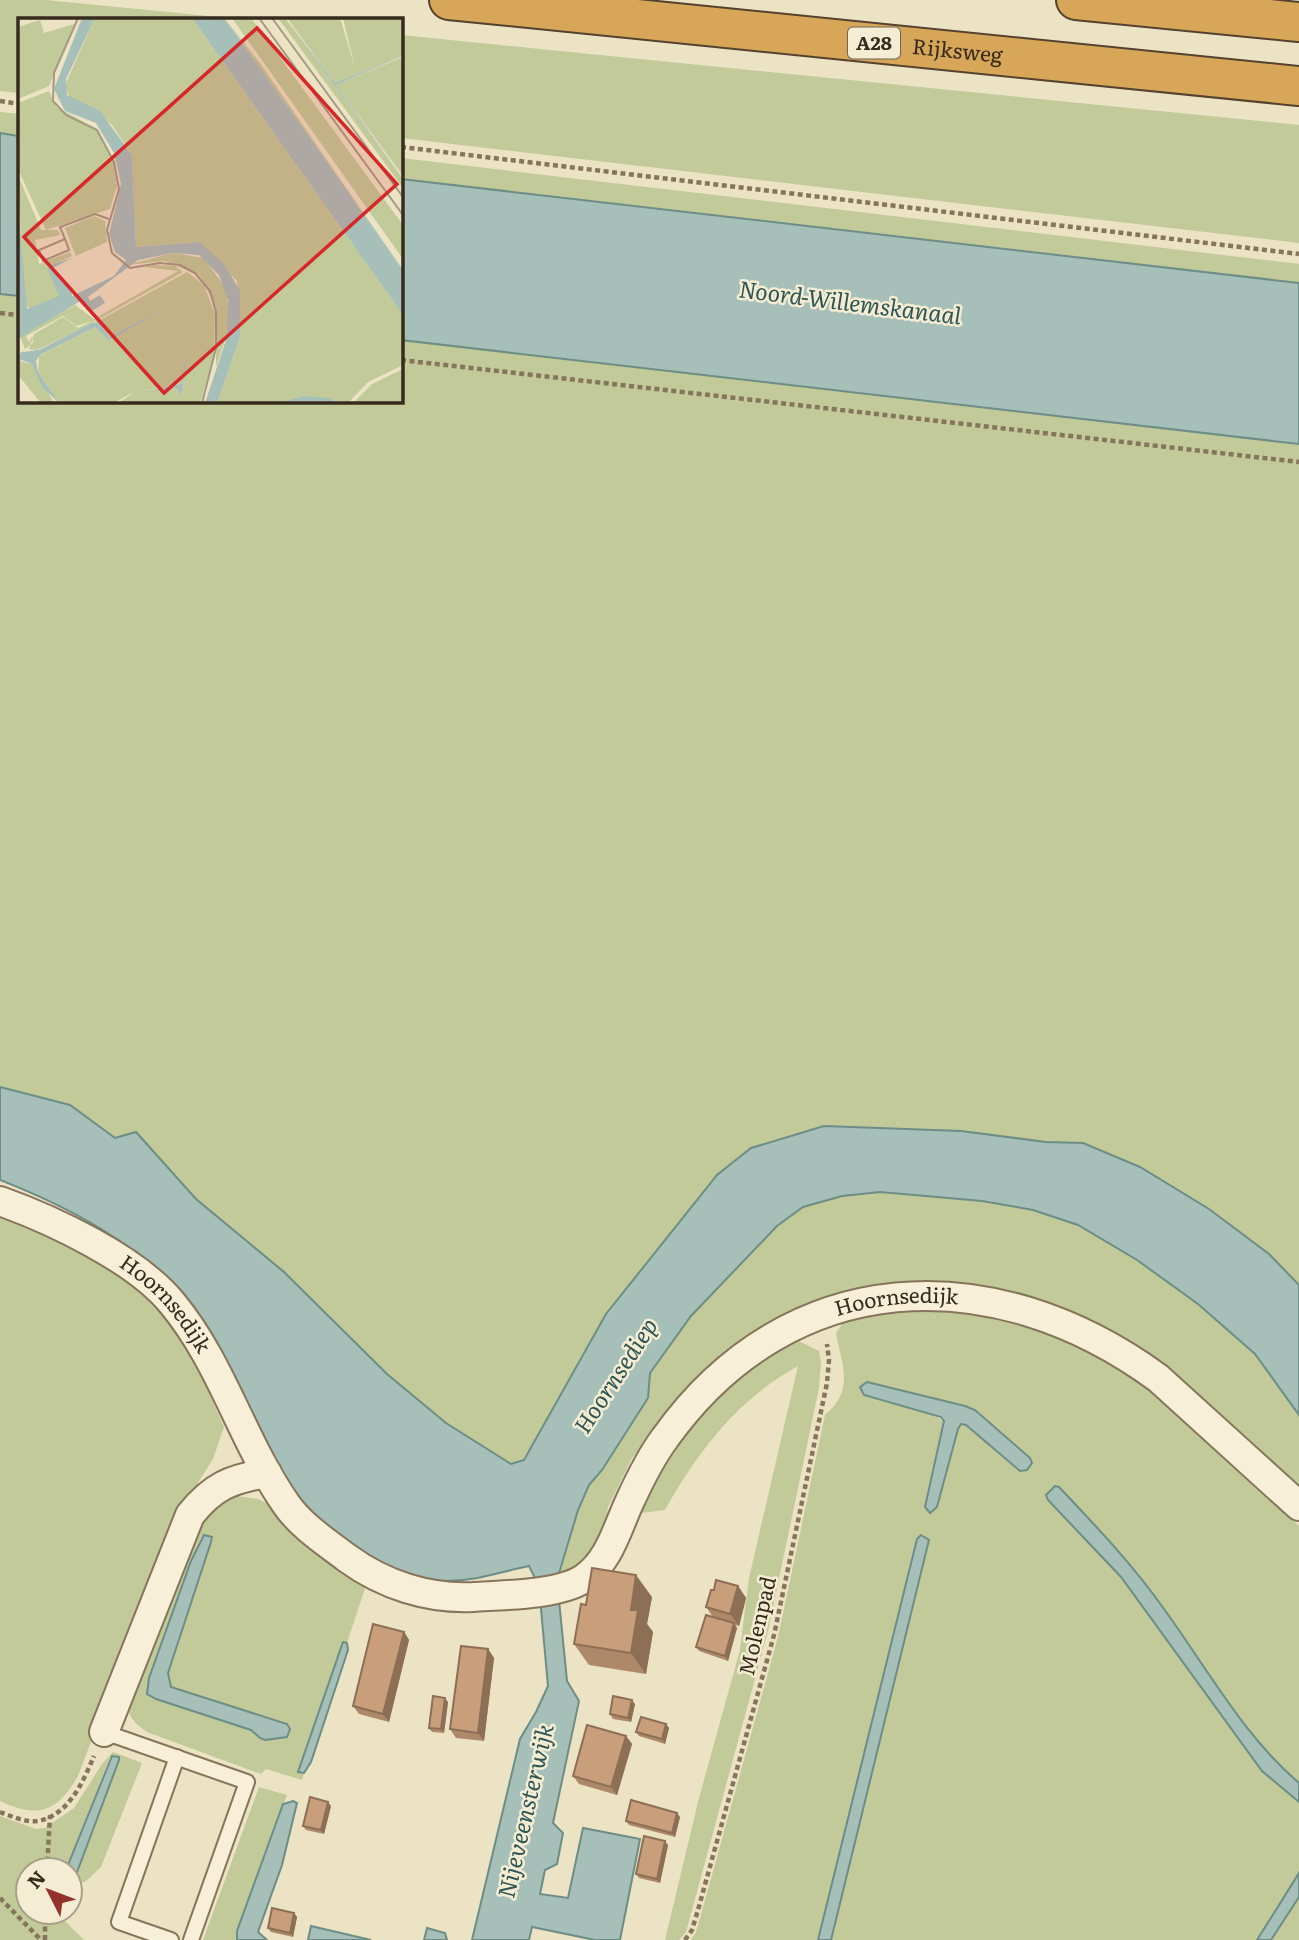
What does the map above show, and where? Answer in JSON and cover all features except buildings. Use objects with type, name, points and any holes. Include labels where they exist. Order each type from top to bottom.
[{"type":"highway","name":"Rijksweg","points":[[449,0],[1299,86]]},
{"type":"highway","points":[[1076,0],[1299,22]]},
{"type":"street","name":"Hoornsedijk","points":[[0,1201],[30,1212],[127,1263],[170,1300],[199,1339],[267,1473],[288,1507],[310,1530],[360,1567],[385,1581],[438,1596],[471,1597],[547,1589],[581,1580],[602,1559],[613,1542],[648,1464],[663,1440],[697,1397],[718,1377],[766,1341],[815,1316],[872,1300],[910,1296],[1018,1307],[1073,1326],[1138,1363],[1158,1378],[1299,1506]]},
{"type":"street","points":[[104,1732],[190,1515],[211,1491],[231,1480],[267,1473]]},
{"type":"lane","points":[[104,1732],[247,1782],[191,1940]]},
{"type":"lane","points":[[171,1940],[119,1922],[177,1758]]},
{"type":"path","points":[[0,101],[18,104]]},
{"type":"path","points":[[402,148],[1299,254]]},
{"type":"path","points":[[0,313],[18,316]]},
{"type":"path","points":[[402,359],[1299,462]]},
{"type":"path","name":"Molenpad","points":[[685,1940],[692,1930],[698,1910],[774,1635],[827,1383],[827,1346],[815,1316]]},
{"type":"path","points":[[0,1811],[37,1822],[70,1802],[89,1768],[104,1732]]},
{"type":"path","points":[[48,1856],[50,1815]]},
{"type":"path","points":[[0,1898],[43,1940]]},
{"type":"green space","points":[[0,0],[46,0],[229,18],[18,18],[18,93],[0,91]]},
{"type":"green space","points":[[402,35],[1299,125],[1299,243],[402,138]]},
{"type":"green space","points":[[0,112],[18,114],[18,136],[0,133]]},
{"type":"green space","points":[[402,158],[1299,264],[1299,283],[402,179]]},
{"type":"green space","points":[[0,294],[18,296],[18,402],[402,402],[402,340],[1299,444],[1299,1285],[1269,1254],[1209,1209],[1140,1167],[1083,1143],[1046,1142],[961,1131],[824,1126],[606,1314],[524,1461],[511,1464],[446,1423],[387,1374],[284,1272],[196,1199],[136,1132],[115,1138],[70,1105],[0,1087]]},
{"type":"green space","points":[[880,1192],[982,1201],[1034,1210],[1078,1225],[1137,1260],[1198,1304],[1255,1354],[1299,1415],[1299,1497],[1073,1321],[855,1295],[668,1420],[632,1458],[608,1507],[602,1545],[589,1564],[557,1580],[578,1510],[589,1485],[602,1470],[648,1398],[650,1374],[691,1316],[777,1226],[803,1207],[842,1196]]},
{"type":"green space","points":[[0,1204],[116,1268],[151,1300],[188,1345],[224,1427],[213,1459],[177,1516],[78,1776],[62,1798],[46,1809],[36,1810],[14,1807],[0,1801]]},
{"type":"green space","points":[[962,1308],[1065,1334],[1144,1379],[1299,1526],[1299,1783],[1260,1744],[1152,1593],[1114,1546],[1059,1487],[1048,1500],[1121,1577],[1262,1771],[1299,1802],[1299,1873],[1257,1940],[831,1940],[929,1541],[917,1539],[818,1940],[691,1940],[696,1932],[778,1637],[825,1415],[834,1406],[843,1387],[843,1367],[836,1333],[845,1320],[853,1316]],"holes":[[[867,1382],[975,1410],[1030,1458],[1032,1463],[1020,1471],[966,1424],[961,1424],[926,1506],[944,1421]]]},
{"type":"green space","points":[[799,1341],[819,1351],[819,1388],[768,1631],[686,1932],[679,1940],[665,1940],[699,1798],[740,1650],[749,1578],[798,1366],[757,1394],[721,1428],[691,1467],[665,1510],[634,1514],[651,1479],[709,1398],[786,1343]]},
{"type":"green space","points":[[236,1496],[258,1499],[269,1504],[368,1579],[347,1643],[343,1642],[298,1771],[304,1773],[302,1780],[266,1769],[261,1774],[147,1732],[135,1722],[128,1710],[125,1700],[204,1511]],"holes":[[[201,1538],[190,1607],[168,1673],[171,1687],[287,1737],[260,1738],[252,1730],[147,1694]]]},
{"type":"green space","points":[[113,1752],[142,1763],[101,1867],[84,1882],[83,1856],[119,1760],[110,1757],[71,1856],[14,1856],[14,1926],[70,1926],[84,1940],[0,1940],[0,1816],[36,1829],[45,1828],[74,1808],[102,1764]]},
{"type":"green space","points":[[259,1787],[287,1795],[237,1931],[237,1940],[203,1940]]},
{"type":"green space","points":[[1299,1897],[1299,1940],[1271,1940]]},
{"type":"water","points":[[0,133],[18,136],[18,296],[0,294]]},
{"type":"water","name":"Noord-Willemskanaal","points":[[402,179],[1299,283],[1299,444],[402,340]]},
{"type":"water","points":[[0,1087],[70,1105],[115,1138],[136,1132],[196,1199],[284,1272],[387,1374],[446,1423],[511,1464],[524,1460],[606,1314],[717,1175],[751,1148],[824,1126],[961,1131],[1046,1142],[1083,1143],[1140,1167],[1209,1209],[1269,1254],[1299,1285],[1299,1415],[1255,1354],[1198,1304],[1137,1260],[1078,1225],[1033,1210],[982,1201],[880,1192],[842,1196],[803,1207],[777,1226],[691,1316],[650,1373],[648,1398],[602,1470],[589,1485],[578,1510],[557,1580],[567,1681],[579,1701],[553,1823],[563,1833],[557,1864],[545,1870],[540,1894],[568,1898],[583,1828],[640,1839],[620,1940],[595,1940],[532,1927],[529,1940],[472,1940],[520,1739],[548,1686],[540,1598],[529,1566],[468,1580],[422,1579],[377,1563],[337,1537],[319,1521],[282,1479],[217,1345],[189,1303],[148,1263],[102,1230],[52,1203],[0,1180]]},
{"type":"water","points":[[867,1382],[975,1410],[1030,1458],[1032,1463],[1027,1470],[1020,1471],[966,1425],[961,1424],[937,1507],[930,1513],[925,1507],[944,1421],[941,1417],[864,1395],[860,1387]]},
{"type":"water","points":[[1055,1486],[1059,1487],[1127,1561],[1260,1744],[1299,1783],[1299,1802],[1262,1771],[1121,1577],[1048,1500],[1046,1495]]},
{"type":"water","points":[[204,1535],[212,1537],[211,1542],[168,1673],[171,1687],[287,1724],[290,1729],[287,1737],[265,1740],[251,1730],[147,1694],[149,1678],[191,1561]]},
{"type":"water","points":[[921,1535],[929,1540],[831,1940],[818,1940],[917,1539]]},
{"type":"water","points":[[343,1642],[347,1643],[348,1650],[311,1762],[304,1773],[298,1772]]},
{"type":"water","points":[[112,1756],[119,1757],[83,1856],[72,1856]]},
{"type":"water","points":[[293,1801],[297,1803],[282,1865],[258,1932],[267,1940],[237,1940],[237,1931],[283,1804]]},
{"type":"water","points":[[1299,1873],[1299,1897],[1271,1940],[1257,1940]]},
{"type":"water","points":[[311,1926],[371,1940],[308,1940]]},
{"type":"water","points":[[427,1928],[445,1933],[447,1940],[424,1940]]},
{"type":"water label","name":"Hoornsediep","points":[[616,1376]]},
{"type":"water label","name":"Nijeveensterwijk","points":[[526,1811]]}]
